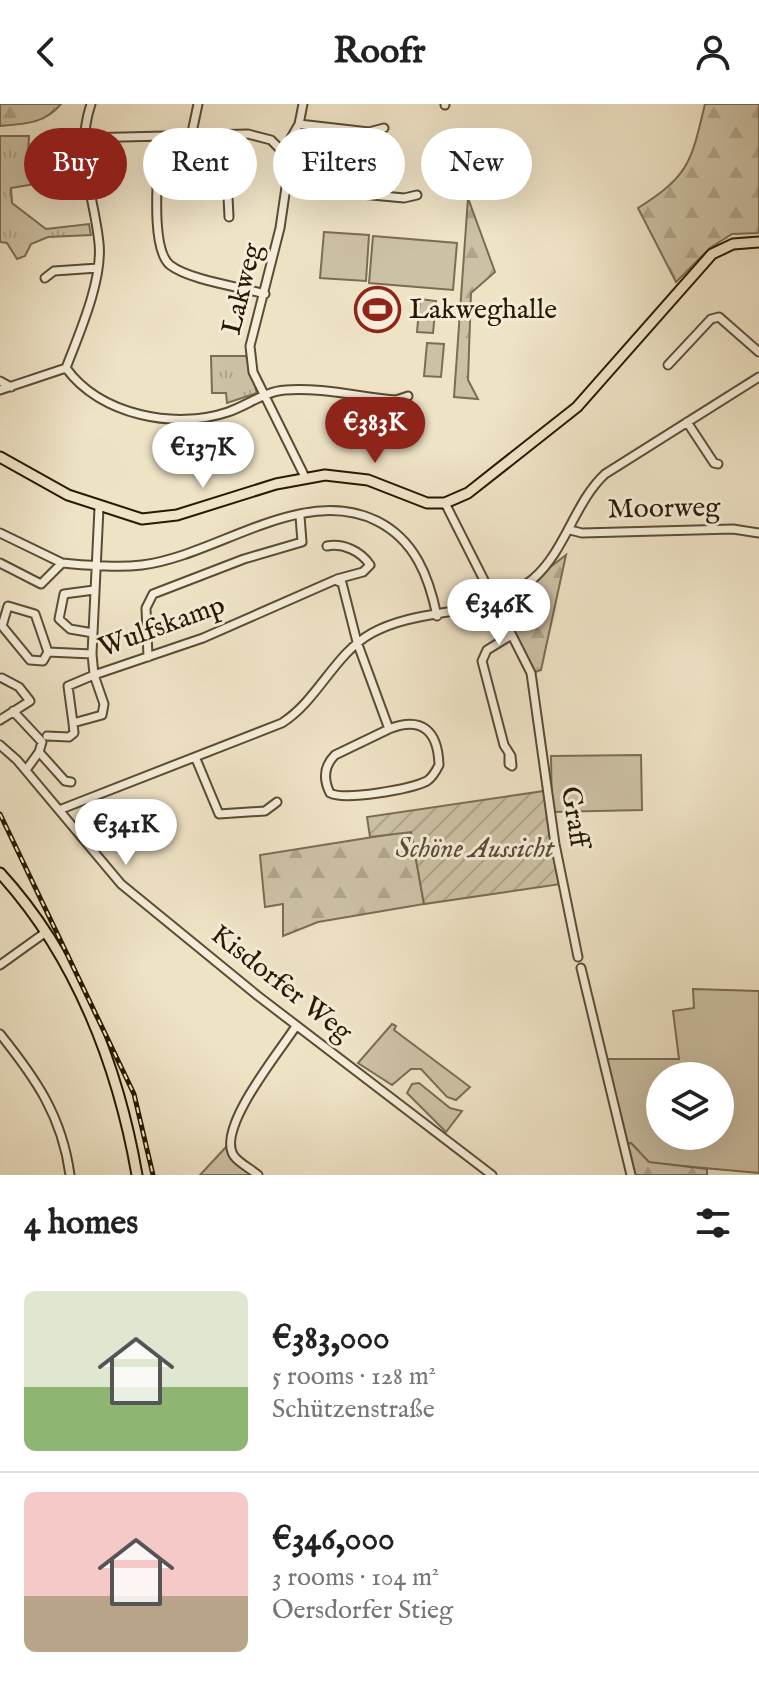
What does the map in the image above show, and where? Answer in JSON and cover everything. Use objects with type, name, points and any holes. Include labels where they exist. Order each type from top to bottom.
[{"type":"main road","points":[[0,457],[64,493],[99,508],[142,519],[159,519],[305,477],[346,475],[427,503],[445,503],[468,493],[577,407],[712,254],[733,244],[759,242]]},
{"type":"main road","points":[[0,873],[46,932],[71,975],[108,1064],[137,1175]]},
{"type":"street","points":[[85,128],[91,104]]},
{"type":"street","points":[[193,128],[198,104]]},
{"type":"street","points":[[297,128],[303,104]]},
{"type":"street","points":[[299,124],[334,128]]},
{"type":"street","points":[[405,198],[417,195]]},
{"type":"street","points":[[0,390],[66,368],[82,327],[98,268],[100,245],[91,200]]},
{"type":"street","points":[[158,200],[158,237],[165,259],[185,272],[265,294]]},
{"type":"street","points":[[225,200],[229,217]]},
{"type":"street","name":"Lakweg","points":[[283,200],[265,294],[250,346],[253,372],[305,477]]},
{"type":"street","points":[[45,278],[54,271],[98,268]]},
{"type":"street","points":[[668,365],[711,319],[719,317],[759,352]]},
{"type":"street","points":[[66,368],[98,397],[130,412],[156,418],[206,418],[283,389],[396,400],[408,396]]},
{"type":"street","points":[[59,810],[270,729],[296,714],[357,642],[394,624],[494,602],[523,587],[547,566],[591,490],[605,474],[759,377]]},
{"type":"street","points":[[0,381],[11,387]]},
{"type":"street","points":[[687,422],[718,464]]},
{"type":"street","name":"Graff","points":[[445,503],[533,684],[553,829],[578,957]]},
{"type":"street","name":"Wulfskamp","points":[[99,508],[92,654],[94,675],[203,638],[335,580],[363,572],[370,565],[359,552],[337,544],[327,546]]},
{"type":"street","points":[[0,533],[62,563],[142,565],[271,522],[351,511],[388,527],[414,552],[430,586],[437,616]]},
{"type":"street","points":[[148,657],[146,608],[153,594],[244,559],[302,542],[300,516]]},
{"type":"street","name":"Moorweg","points":[[570,530],[582,533],[733,529],[759,533]]},
{"type":"street","points":[[0,563],[41,584],[62,563]]},
{"type":"street","points":[[335,580],[342,583],[346,593],[357,642],[389,729]]},
{"type":"street","points":[[93,633],[70,629],[62,624],[59,617],[64,594],[94,590]]},
{"type":"street","points":[[8,606],[35,614],[48,652],[40,662],[30,660],[2,626],[8,606]]},
{"type":"street","points":[[509,754],[482,661],[487,650],[510,636]]},
{"type":"street","points":[[48,652],[92,654]]},
{"type":"street","points":[[47,736],[69,737],[74,733],[68,686],[94,675],[104,704],[102,715],[73,723]]},
{"type":"street","points":[[0,720],[30,701],[19,687],[2,678]]},
{"type":"street","points":[[13,711],[42,742],[26,770]]},
{"type":"street","points":[[413,722],[432,732],[438,753],[435,774],[427,781],[348,798],[330,793],[325,778],[328,762],[389,729],[413,722]]},
{"type":"street","name":"Kisdorfer Weg","points":[[0,745],[26,770],[121,884],[296,1026],[492,1175]]},
{"type":"street","points":[[39,752],[65,781],[71,782]]},
{"type":"street","points":[[196,759],[219,814],[265,811],[277,802]]},
{"type":"street","points":[[0,965],[46,932]]},
{"type":"street","points":[[581,968],[631,1175]]},
{"type":"street","points":[[258,1175],[233,1155],[229,1142],[231,1132],[246,1102],[296,1026]]},
{"type":"street","points":[[0,1034],[32,1073],[50,1103],[65,1145],[70,1175]]},
{"type":"green space","points":[[0,104],[61,104],[41,119],[0,126]]},
{"type":"green space","points":[[705,104],[759,104],[759,233],[732,234],[710,248],[676,282],[638,208],[668,186],[686,165]]},
{"type":"green space","points":[[0,136],[24,136],[24,186],[11,188],[12,203],[46,229],[89,224],[91,235],[48,237],[31,244],[25,256],[17,259],[7,243],[0,242]]},
{"type":"green space","points":[[469,200],[495,272],[471,293],[468,380],[478,399],[454,397]]},
{"type":"green space","points":[[324,232],[369,235],[366,281],[320,278]]},
{"type":"green space","points":[[373,236],[457,243],[453,290],[369,283]]},
{"type":"green space","points":[[420,299],[436,301],[433,333],[417,332]]},
{"type":"green space","points":[[427,343],[444,344],[441,377],[424,376]]},
{"type":"green space","points":[[211,356],[246,356],[257,393],[227,403],[226,393],[212,393]]},
{"type":"green space","points":[[566,555],[541,670],[533,673],[503,615],[501,605]]},
{"type":"green space","points":[[641,755],[642,810],[552,812],[551,756]]},
{"type":"green space","name":"Schöne Aussicht","points":[[544,791],[561,884],[424,904],[411,832],[370,837],[367,817]]},
{"type":"green space","points":[[411,831],[424,904],[318,922],[283,936],[283,904],[265,907],[260,855]]},
{"type":"green space","points":[[693,989],[759,991],[759,1173],[649,1163],[631,1143],[625,1145],[607,1059],[679,1059],[673,1011],[694,1008]]},
{"type":"green space","points":[[392,1024],[396,1026],[394,1030],[470,1087],[456,1100],[447,1097],[421,1069],[411,1069],[392,1085],[358,1063]]},
{"type":"green space","points":[[419,1083],[450,1108],[462,1111],[446,1132],[407,1093],[412,1084]]},
{"type":"green space","points":[[631,1143],[649,1162],[707,1169],[707,1175],[633,1175],[625,1145]]},
{"type":"green space","points":[[226,1147],[229,1156],[254,1175],[200,1175]]},
{"type":"railway","points":[[0,814],[134,1094],[153,1175]]},
{"type":"place","name":"Lakweghalle","points":[[378,310]]}]
